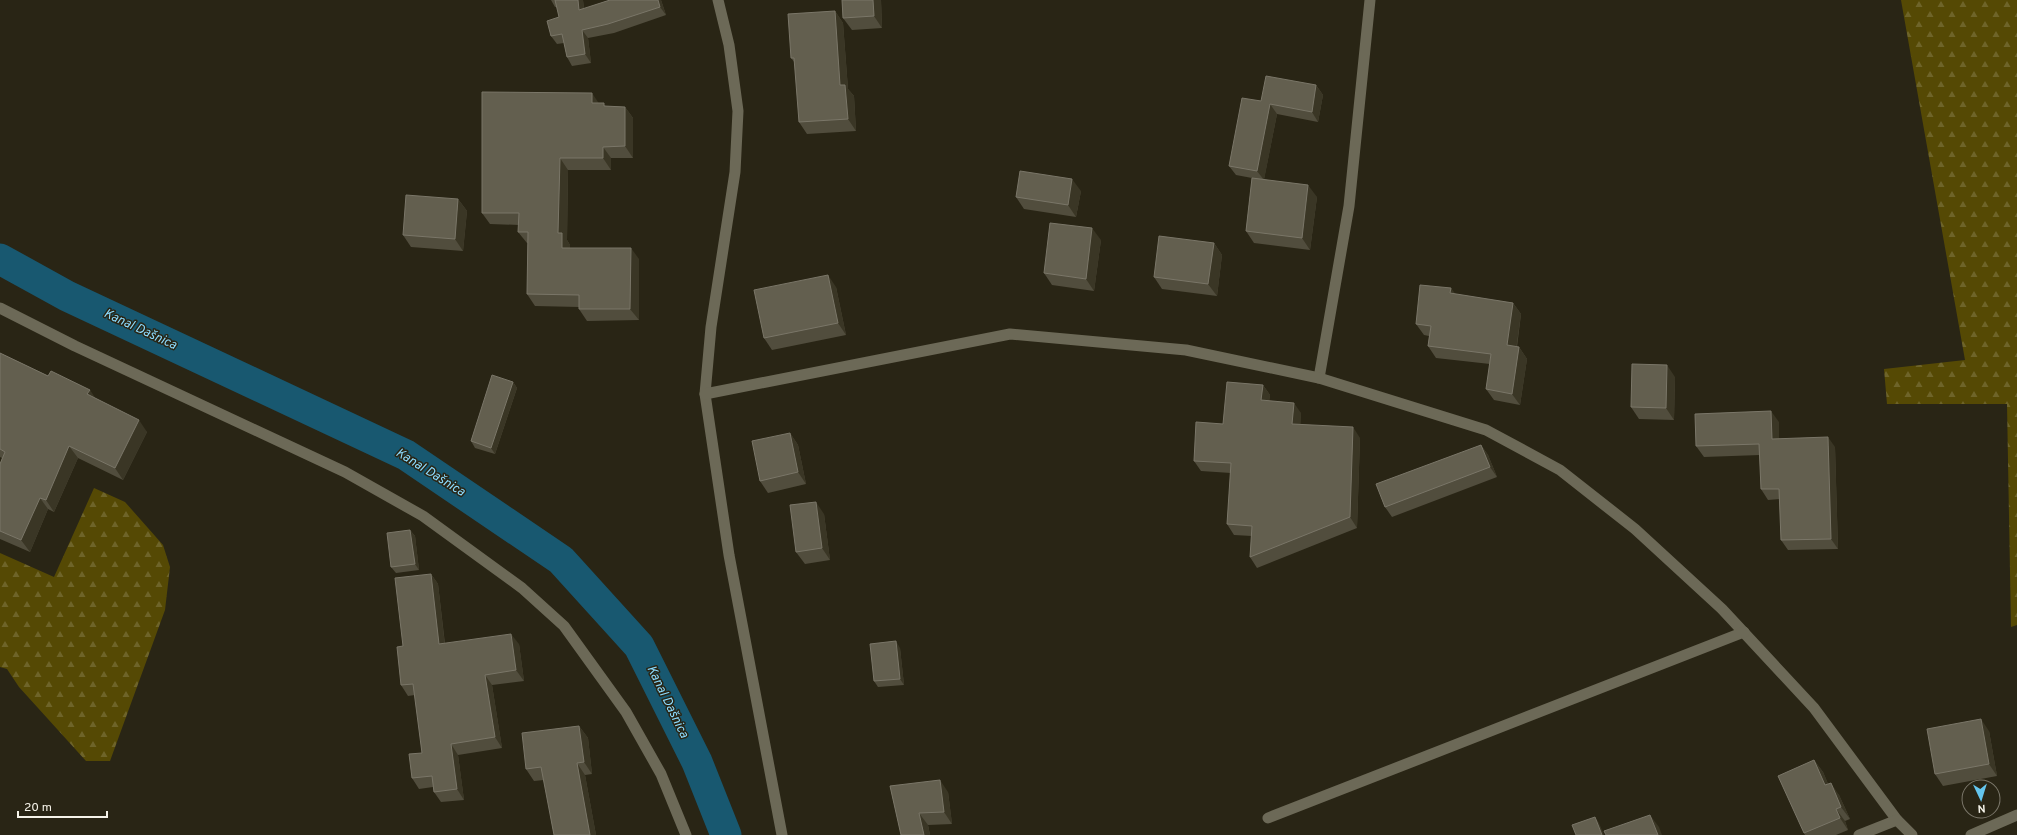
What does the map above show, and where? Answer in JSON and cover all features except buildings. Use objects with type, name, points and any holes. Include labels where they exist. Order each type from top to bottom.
[{"type":"street","points":[[718,0],[729,45],[738,110],[735,172],[712,320],[705,394],[729,555],[782,835]]},
{"type":"street","points":[[1319,378],[1349,206],[1370,0]]},
{"type":"street","points":[[0,308],[75,346],[345,472],[423,516],[522,588],[564,626],[626,712],[661,774],[686,835]]},
{"type":"street","points":[[705,394],[1010,334],[1186,350],[1319,378],[1486,430],[1560,470],[1635,529],[1722,608],[1814,708],[1897,820],[1912,835]]},
{"type":"street","points":[[1268,818],[1744,632]]},
{"type":"street","points":[[1971,835],[2017,815]]},
{"type":"street","points":[[1859,835],[1897,820]]},
{"type":"green space","points":[[1901,0],[2017,0],[2017,625],[2011,627],[2007,404],[1887,404],[1884,369],[1965,360]]},
{"type":"green space","points":[[94,488],[125,502],[163,545],[170,567],[165,610],[110,761],[86,761],[19,687],[7,669],[0,667],[0,553],[54,577]]},
{"type":"waterway","name":"Kanal Dašnica","points":[[0,259],[67,296],[406,455],[561,560],[639,646],[697,762],[726,835]]}]
